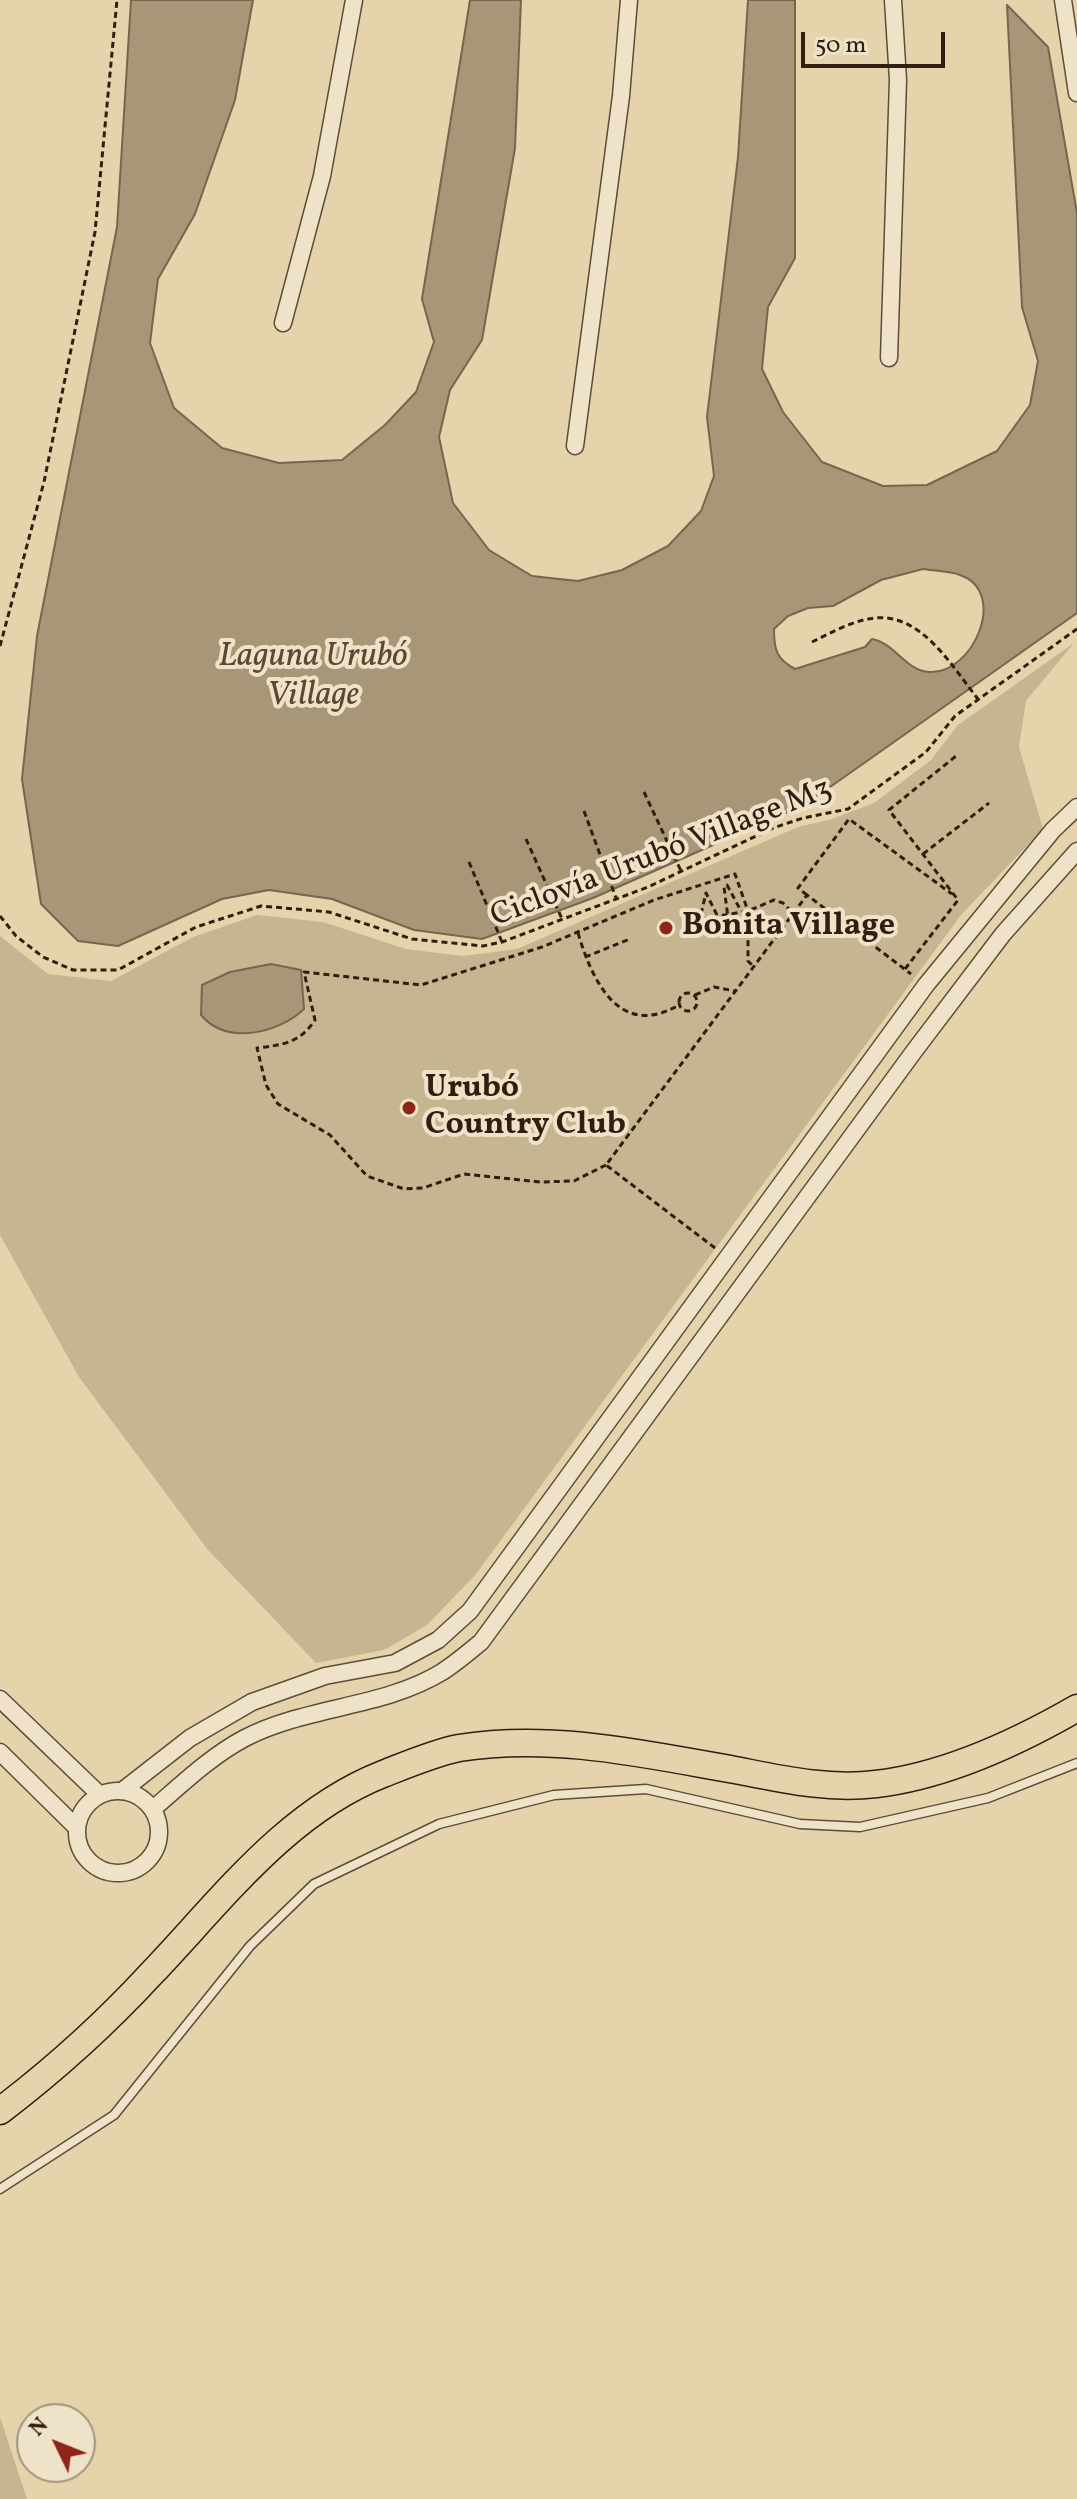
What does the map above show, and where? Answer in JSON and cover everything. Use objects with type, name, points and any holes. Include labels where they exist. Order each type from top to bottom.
[{"type":"main road","points":[[0,2111],[71,2056],[286,1832],[336,1797],[381,1774],[458,1748],[549,1742],[630,1751],[817,1785],[876,1784],[955,1763],[1037,1731],[1077,1708]]},
{"type":"street","points":[[283,323],[322,176],[354,0]]},
{"type":"street","points":[[575,446],[617,126],[629,0]]},
{"type":"street","points":[[889,358],[898,80],[893,0]]},
{"type":"street","points":[[1063,0],[1077,93]]},
{"type":"street","points":[[122,1791],[190,1738],[252,1702],[325,1676],[395,1663],[438,1640],[470,1611],[918,995],[973,925],[1077,807]]},
{"type":"street","points":[[153,1809],[200,1768],[246,1738],[307,1716],[391,1693],[441,1673],[481,1642],[915,1050],[1003,934],[1077,851]]},
{"type":"street","points":[[891,1032],[915,1050]]},
{"type":"street","points":[[438,1640],[453,1663]]},
{"type":"street","points":[[0,1699],[100,1795]]},
{"type":"street","points":[[0,1752],[77,1828]]},
{"type":"street","points":[[122,1791],[135,1793],[153,1809],[160,1836],[156,1850],[135,1870],[121,1874],[94,1866],[84,1855],[77,1828],[81,1814],[100,1795],[122,1791]]},
{"type":"lane","points":[[0,2189],[114,2115],[250,1946],[314,1884],[439,1824],[554,1795],[646,1789],[800,1824],[860,1827],[988,1798],[1077,1763]]},
{"type":"path","points":[[0,646],[44,482],[95,232],[117,0]]},
{"type":"path","points":[[812,642],[849,624],[875,618],[893,618],[929,640],[978,699]]},
{"type":"path","name":"Ciclovía Urubó Village M3","points":[[0,916],[16,936],[43,957],[73,970],[118,970],[196,927],[261,906],[329,912],[412,939],[483,946],[502,942],[681,871],[773,828],[848,809],[926,752],[955,716],[1077,629]]},
{"type":"path","points":[[905,969],[958,900],[889,810],[956,756]]},
{"type":"path","points":[[644,792],[681,871]]},
{"type":"path","points":[[923,854],[989,803]]},
{"type":"path","points":[[584,811],[616,898]]},
{"type":"path","points":[[918,995],[915,979],[905,969],[798,888],[849,819],[955,896]]},
{"type":"path","points":[[526,839],[562,919]]},
{"type":"path","points":[[469,862],[502,942]]},
{"type":"path","points":[[754,967],[748,961],[748,911],[735,874],[654,900],[578,933],[421,985],[304,972],[315,1020],[306,1033],[286,1045],[257,1048],[266,1085],[278,1104],[330,1135],[367,1176],[404,1189],[423,1188],[464,1174],[540,1182],[574,1181],[606,1165],[754,967],[793,913],[807,895]]},
{"type":"path","points":[[741,911],[727,885],[729,913],[730,933],[726,933],[715,915],[706,893],[701,916],[715,915],[729,913],[741,911],[748,911],[774,900],[783,903],[793,913]]},
{"type":"path","points":[[578,933],[598,986],[610,1002],[623,1009],[644,1014],[669,1011],[679,1005],[684,993],[695,995],[714,987],[735,991]]},
{"type":"path","points":[[585,957],[630,939]]},
{"type":"path","points":[[679,1005],[683,1010],[692,1010],[698,1003],[695,995]]},
{"type":"path","points":[[606,1165],[728,1257]]},
{"type":"shaded area","name":"Urubó Country Club","points":[[1074,643],[1026,701],[1019,747],[1043,829],[961,915],[476,1574],[427,1625],[384,1650],[316,1663],[208,1550],[79,1377],[0,1235],[0,936],[48,974],[111,981],[193,937],[257,915],[323,922],[406,949],[463,956],[517,949],[798,827],[832,819],[874,803],[931,760],[958,725]]},
{"type":"shaded area","points":[[0,2417],[16,2466],[16,2483],[22,2483],[27,2499],[0,2499]]},
{"type":"water","name":"Laguna Urubó Village","points":[[131,0],[253,0],[235,100],[195,214],[158,279],[150,343],[174,408],[222,448],[279,463],[342,460],[385,425],[416,392],[434,342],[422,299],[470,0],[521,0],[515,148],[482,340],[450,390],[439,437],[453,503],[489,550],[532,576],[578,581],[622,570],[668,546],[701,511],[714,476],[707,417],[738,157],[748,0],[795,0],[795,258],[768,307],[762,369],[783,412],[822,462],[883,486],[927,485],[997,451],[1030,405],[1038,361],[1022,307],[1007,5],[1048,47],[1077,213],[1077,613],[806,804],[593,898],[482,939],[414,930],[332,899],[269,890],[222,899],[118,946],[78,941],[41,904],[22,779],[37,636],[117,227]],"holes":[[[923,569],[960,575],[975,584],[982,598],[983,614],[971,647],[945,669],[921,670],[872,639],[865,647],[795,669],[777,653],[774,629],[788,616],[808,608],[833,606],[881,580]]]},
{"type":"water","points":[[271,964],[301,970],[304,1009],[281,1024],[253,1033],[225,1031],[201,1015],[202,985],[230,972]]},
{"type":"place","name":"Bonita Village","points":[[666,928]]},
{"type":"place","name":"Urubó Country Club","points":[[409,1108]]}]
